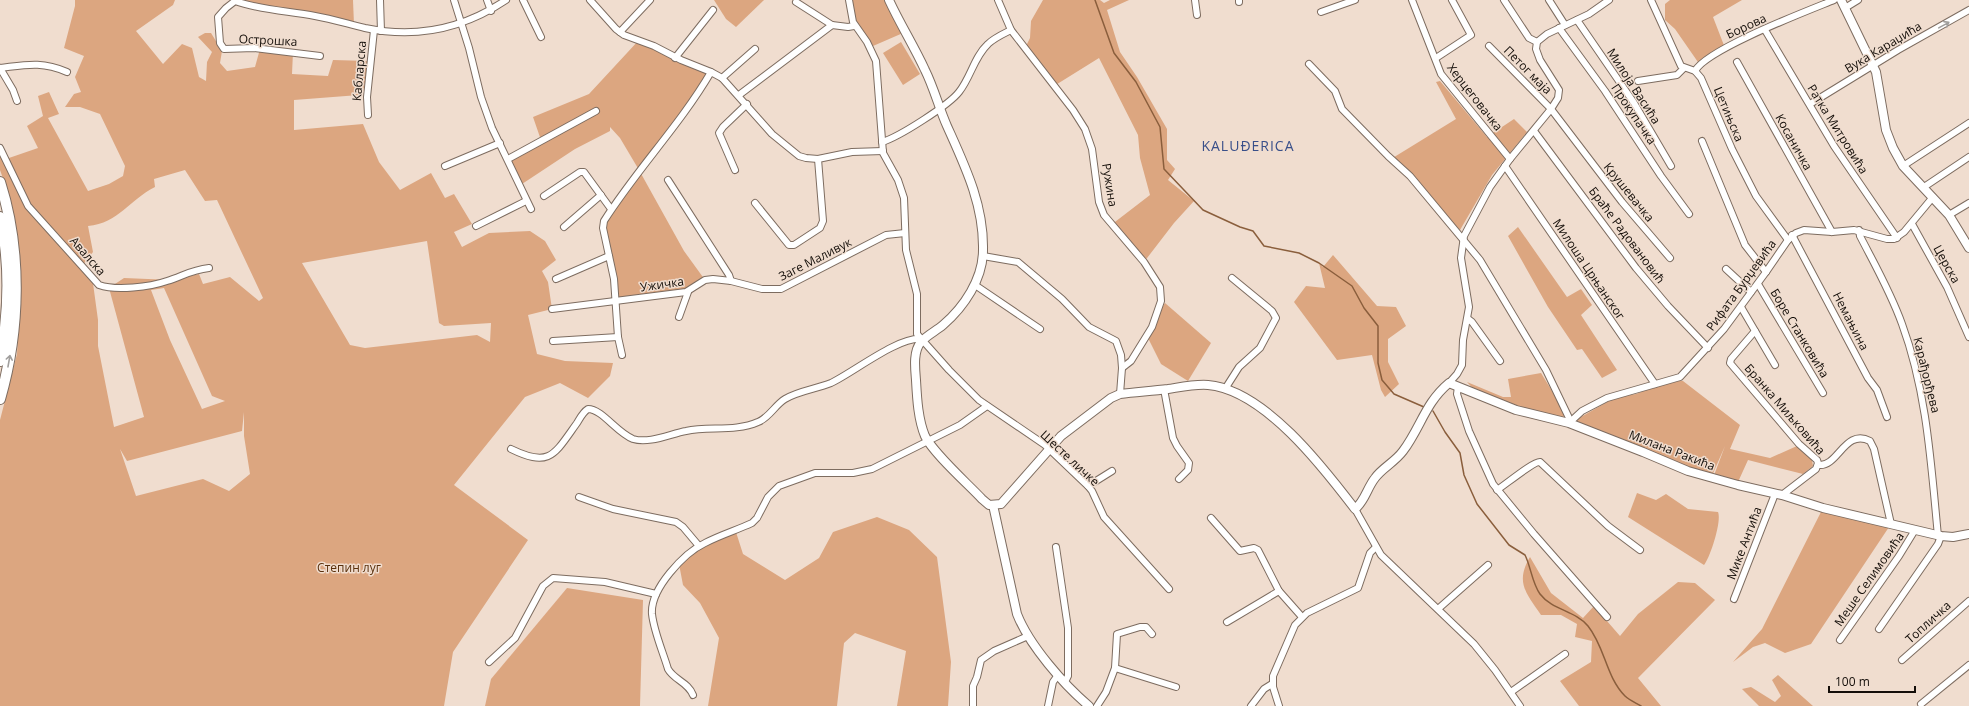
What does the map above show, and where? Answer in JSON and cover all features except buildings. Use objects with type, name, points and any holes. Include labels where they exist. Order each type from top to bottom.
[{"type":"highway","points":[[0,182],[11,235],[15,287],[11,343],[0,399]]},
{"type":"highway","points":[[0,217],[6,256],[8,285],[6,321],[0,361]]},
{"type":"street","points":[[234,0],[374,30],[416,32],[461,24],[491,11],[506,0]]},
{"type":"street","name":"Острошка","points":[[234,0],[218,17],[220,43],[224,49],[260,49],[320,56]]},
{"type":"street","points":[[380,0],[381,31]]},
{"type":"street","points":[[454,0],[481,98],[526,201],[531,209]]},
{"type":"street","points":[[487,0],[491,11]]},
{"type":"street","points":[[523,0],[541,37]]},
{"type":"street","points":[[590,0],[620,32],[722,78],[739,95],[772,134],[791,151],[806,158],[818,159],[852,152],[883,151],[876,61],[867,42],[854,26],[850,16],[849,0]]},
{"type":"street","points":[[620,32],[650,0]]},
{"type":"street","points":[[889,0],[926,71],[940,108],[967,170],[974,189],[982,235],[983,256],[975,285],[950,319],[919,345],[916,354],[915,376],[920,414],[928,440],[982,499],[993,505],[1003,502],[1048,448],[1061,436],[1101,404],[1120,394],[1199,384],[1225,389],[1254,403],[1274,418],[1314,459],[1355,509],[1376,547],[1386,560],[1474,644],[1520,706]]},
{"type":"street","name":"Ружина","points":[[998,0],[1011,30],[1079,118],[1092,148],[1099,202],[1104,215],[1144,262],[1160,286],[1161,301],[1152,327],[1131,361],[1122,368]]},
{"type":"street","points":[[1195,0],[1197,15]]},
{"type":"street","points":[[1321,12],[1355,0]]},
{"type":"street","name":"Херцеговачка","points":[[1412,0],[1441,74],[1510,159]]},
{"type":"street","points":[[1436,58],[1471,35],[1452,0]]},
{"type":"street","points":[[1504,0],[1527,34],[1537,42]]},
{"type":"street","name":"Прокупачка","points":[[1548,0],[1562,27],[1688,214]]},
{"type":"street","points":[[1355,509],[1362,501],[1377,475],[1396,460],[1404,450],[1432,399],[1456,376],[1462,365],[1463,340],[1468,319],[1469,301],[1461,258],[1463,240],[1481,203],[1505,166],[1551,109],[1560,92],[1540,60],[1537,53],[1537,42],[1544,36],[1577,20],[1600,3],[1609,0]]},
{"type":"street","points":[[1651,0],[1680,63],[1684,68],[1695,72]]},
{"type":"street","name":"Борова","points":[[1695,72],[1700,65],[1725,48],[1834,0]]},
{"type":"street","points":[[1841,0],[1876,72],[1886,130],[1893,148],[1903,166],[1949,215],[1969,248]]},
{"type":"street","points":[[1845,8],[1858,0]]},
{"type":"street","points":[[796,2],[832,25],[848,27],[854,26]]},
{"type":"street","points":[[676,58],[713,10]]},
{"type":"street","name":"Вука Караџића","points":[[1810,104],[1873,65],[1969,10]]},
{"type":"street","name":"Милоја Васића","points":[[1577,20],[1634,103],[1671,166]]},
{"type":"street","points":[[739,95],[832,25]]},
{"type":"street","name":"Кабларска","points":[[368,115],[367,97],[374,30]]},
{"type":"street","points":[[882,142],[930,116],[959,93],[984,48],[993,40],[1011,30]]},
{"type":"street","name":"Ратка Митровића","points":[[1765,30],[1847,167],[1897,238]]},
{"type":"street","name":"Петог маја","points":[[1489,46],[1551,109],[1573,139]]},
{"type":"street","points":[[722,78],[755,49]]},
{"type":"street","name":"Косаничка","points":[[1737,62],[1832,232]]},
{"type":"street","points":[[17,101],[13,90],[0,68],[38,64],[51,65],[66,72]]},
{"type":"street","points":[[1309,64],[1335,91],[1342,109],[1410,176],[1480,260],[1546,370],[1569,422]]},
{"type":"street","points":[[1638,81],[1677,75],[1684,68]]},
{"type":"street","points":[[622,355],[618,337],[614,279],[603,224],[611,209],[639,170],[690,106],[711,72]]},
{"type":"street","name":"Цетињска","points":[[1695,72],[1701,78],[1732,150],[1756,196],[1790,237]]},
{"type":"street","points":[[735,170],[719,133],[723,127],[747,104]]},
{"type":"street","points":[[508,159],[596,111]]},
{"type":"street","points":[[1903,166],[1969,123]]},
{"type":"street","name":"Браће Радовановић","points":[[1534,131],[1636,268],[1668,306],[1708,348]]},
{"type":"street","name":"Крушевачка","points":[[1573,139],[1622,202],[1670,258]]},
{"type":"street","points":[[1702,141],[1744,245],[1766,272]]},
{"type":"street","points":[[445,166],[500,143]]},
{"type":"street","name":"Авалска","points":[[0,148],[28,206],[45,226],[67,247],[99,285],[121,288],[156,285],[189,271],[209,268]]},
{"type":"street","name":"Шесте личке","points":[[883,151],[898,180],[904,198],[908,262],[917,294],[916,331],[949,370],[987,406],[1048,448],[1088,486],[1094,495],[1104,517],[1169,589]]},
{"type":"street","points":[[1924,187],[1969,157]]},
{"type":"street","points":[[755,203],[789,245],[794,245],[820,228],[823,221],[818,159]]},
{"type":"street","name":"Милоша Црњанског","points":[[1505,166],[1655,384]]},
{"type":"street","points":[[544,196],[580,172],[586,174],[611,209]]},
{"type":"street","points":[[668,180],[730,275],[730,281]]},
{"type":"street","points":[[564,227],[601,195]]},
{"type":"street","points":[[1897,238],[1912,224],[1933,197]]},
{"type":"street","points":[[476,226],[526,201]]},
{"type":"street","points":[[1949,215],[1969,203]]},
{"type":"street","name":"Церска","points":[[1912,224],[1948,287],[1969,337]]},
{"type":"street","name":"Рифата Бурџевића","points":[[1569,422],[1607,398],[1678,378],[1708,348],[1741,307],[1790,237],[1804,230],[1832,232],[1859,230],[1887,239],[1897,238]]},
{"type":"street","name":"Карађорђева","points":[[1859,230],[1860,236],[1886,284],[1903,325],[1919,384],[1927,426],[1939,536]]},
{"type":"street","name":"Заге Маливук","points":[[730,281],[762,289],[781,289],[886,235],[906,233]]},
{"type":"street","name":"Немањина","points":[[1790,237],[1868,378],[1877,390],[1887,417]]},
{"type":"street","points":[[556,279],[609,256]]},
{"type":"street","points":[[983,256],[1013,260],[1022,265],[1062,299],[1089,326],[1116,341],[1121,355],[1122,368],[1120,394]]},
{"type":"street","points":[[1726,269],[1751,292]]},
{"type":"street","points":[[1225,389],[1239,367],[1260,348],[1276,318],[1272,311],[1232,278]]},
{"type":"street","name":"Ужичка","points":[[552,309],[688,292],[709,279],[730,281]]},
{"type":"street","name":"Боре Станковића","points":[[1758,284],[1823,393]]},
{"type":"street","points":[[975,285],[1040,329]]},
{"type":"street","points":[[679,317],[688,292]]},
{"type":"street","points":[[1741,307],[1775,365]]},
{"type":"street","points":[[1468,319],[1472,322],[1500,361]]},
{"type":"street","name":"Бранка Миљковића","points":[[1755,331],[1731,359],[1730,363],[1799,444],[1816,460],[1818,465],[1816,469],[1778,494]]},
{"type":"street","points":[[553,341],[618,337]]},
{"type":"street","points":[[510,449],[529,458],[544,458],[561,444],[588,409],[597,412],[623,434],[638,440],[650,439],[696,429],[726,428],[750,425],[762,420],[787,398],[833,382],[909,340],[924,340]]},
{"type":"street","name":"Милана Ракића","points":[[1449,383],[1516,410],[1569,422],[1688,471],[1778,494],[1823,508],[1939,536],[1953,537],[1969,534]]},
{"type":"street","points":[[1458,387],[1457,394],[1469,431],[1477,452],[1497,490],[1607,617]]},
{"type":"street","points":[[1164,389],[1173,438],[1189,463],[1188,470],[1179,479]]},
{"type":"street","points":[[693,695],[688,687],[671,674],[668,669],[652,615],[656,594],[683,560],[700,546],[752,522],[757,518],[768,497],[779,486],[815,473],[856,472],[872,469],[960,425],[987,406]]},
{"type":"street","points":[[1818,465],[1828,464],[1842,447],[1854,440],[1864,439],[1870,441],[1874,449],[1891,524]]},
{"type":"street","points":[[1497,490],[1515,478],[1533,463],[1540,462],[1608,526],[1640,550]]},
{"type":"street","points":[[1088,486],[1112,471]]},
{"type":"street","name":"Мике Антића","points":[[1734,600],[1778,494]]},
{"type":"street","points":[[579,497],[613,509],[676,522],[683,527],[700,546]]},
{"type":"street","points":[[993,505],[1017,614],[1028,636],[1058,675],[1089,706]]},
{"type":"street","points":[[1211,518],[1240,550],[1245,551],[1252,548],[1258,550],[1279,591],[1302,617]]},
{"type":"street","name":"Меше Селимовића","points":[[1840,640],[1899,556],[1915,530]]},
{"type":"street","points":[[1879,628],[1938,544],[1939,536]]},
{"type":"street","points":[[1056,547],[1068,628],[1068,676],[1065,682]]},
{"type":"street","points":[[1279,706],[1272,684],[1274,673],[1289,635],[1302,617],[1329,601],[1358,588],[1370,553],[1376,547]]},
{"type":"street","points":[[1438,608],[1488,566]]},
{"type":"street","points":[[489,662],[515,638],[544,586],[552,578],[605,582],[656,594]]},
{"type":"street","points":[[1227,622],[1279,591]]},
{"type":"street","name":"Топличка","points":[[1902,660],[1969,600]]},
{"type":"street","points":[[1097,706],[1109,685],[1115,668],[1117,634],[1140,627],[1146,627],[1152,634]]},
{"type":"street","points":[[973,706],[973,686],[977,678],[981,660],[994,651],[1028,636]]},
{"type":"street","points":[[1511,692],[1565,654]]},
{"type":"street","points":[[1921,704],[1969,665]]},
{"type":"street","points":[[1115,668],[1176,687]]},
{"type":"street","points":[[1048,706],[1053,682],[1058,675]]},
{"type":"street","points":[[1251,706],[1264,689],[1272,684]]},
{"type":"green space","name":"Степин луг","points":[[75,0],[175,0],[173,5],[136,31],[163,64],[182,44],[192,48],[199,77],[206,81],[207,62],[212,52],[198,37],[205,33],[211,33],[222,51],[220,63],[227,71],[255,67],[260,49],[293,52],[292,74],[328,76],[333,60],[369,61],[363,92],[359,95],[294,100],[294,130],[363,124],[379,162],[400,190],[431,173],[445,198],[454,194],[472,224],[454,232],[462,247],[489,233],[530,231],[545,241],[556,260],[542,271],[548,282],[552,309],[528,315],[537,354],[565,361],[613,363],[610,376],[588,398],[560,383],[525,397],[454,485],[528,540],[453,652],[444,706],[0,706],[0,420],[17,354],[20,301],[6,187],[0,170],[0,151],[6,159],[38,148],[27,126],[43,116],[38,96],[49,92],[59,114],[48,118],[88,191],[109,184],[123,176],[125,166],[100,114],[80,107],[65,107],[74,94],[81,92],[75,77],[84,56],[64,48],[75,6]],"holes":[[[185,170],[205,201],[217,200],[263,298],[259,301],[230,277],[203,284],[199,274],[172,280],[124,278],[109,288],[144,417],[114,427],[98,346],[98,320],[92,276],[82,266],[93,252],[88,226],[99,224],[116,216],[146,192],[155,187],[154,179]],[[427,241],[439,323],[444,326],[491,323],[490,342],[477,335],[365,348],[350,345],[302,263]],[[164,288],[212,396],[225,401],[202,409],[170,340],[151,290]],[[244,412],[244,436],[250,474],[229,491],[203,479],[136,496],[120,449],[127,461],[242,431]]]},
{"type":"green space","points":[[237,0],[353,0],[354,25]]},
{"type":"green space","points":[[714,0],[764,0],[736,27],[726,19]]},
{"type":"green space","points":[[852,0],[885,0],[903,33],[873,46],[855,20]]},
{"type":"green space","points":[[1043,0],[1100,0],[1104,3],[1110,0],[1129,0],[1107,10],[1120,52],[1137,77],[1167,129],[1167,160],[1175,169],[1168,180],[1194,201],[1174,223],[1144,262],[1111,225],[1150,195],[1140,158],[1138,135],[1099,58],[1054,86],[1025,48],[1030,38],[1031,21]]},
{"type":"green space","points":[[1670,0],[1742,0],[1713,17],[1725,48],[1700,65],[1675,29],[1665,20],[1665,4]]},
{"type":"green space","points":[[639,40],[711,72],[639,170],[620,138],[610,127],[610,131],[575,149],[522,184],[508,159],[542,143],[533,117],[589,94]]},
{"type":"green space","points":[[901,42],[920,74],[903,85],[883,53]]},
{"type":"green space","points":[[1440,81],[1487,137],[1514,119],[1527,132],[1492,175],[1460,230],[1410,176],[1391,159],[1456,119],[1436,82]]},
{"type":"green space","points":[[639,170],[684,251],[705,280],[692,290],[616,300],[603,228]]},
{"type":"green space","points":[[1518,227],[1567,297],[1581,289],[1592,305],[1581,315],[1617,370],[1602,378],[1582,349],[1577,350],[1548,307],[1508,236]]},
{"type":"green space","points":[[1333,255],[1377,306],[1396,307],[1406,326],[1388,339],[1388,362],[1399,384],[1385,397],[1381,390],[1372,355],[1337,360],[1294,302],[1306,286],[1325,288],[1319,263],[1323,267]]},
{"type":"green space","points":[[1165,303],[1211,343],[1188,381],[1161,364],[1147,336]]},
{"type":"green space","points":[[1541,373],[1557,399],[1564,416],[1562,420],[1517,409],[1477,393],[1467,382],[1503,397],[1511,397],[1508,379]]},
{"type":"green space","points":[[1683,381],[1740,425],[1730,449],[1770,458],[1797,446],[1812,460],[1813,466],[1803,474],[1748,460],[1738,482],[1713,478],[1725,446],[1711,478],[1574,421],[1614,398],[1636,394],[1654,387]]},
{"type":"green space","points":[[1637,493],[1656,500],[1666,494],[1688,509],[1718,512],[1719,517],[1715,539],[1704,565],[1628,517]]},
{"type":"green space","points":[[1823,508],[1891,524],[1811,644],[1785,653],[1765,643],[1753,647],[1733,662],[1762,629]]},
{"type":"green space","points":[[877,517],[909,530],[937,557],[951,662],[948,706],[897,706],[906,651],[855,633],[844,643],[837,706],[708,706],[719,638],[700,603],[683,585],[679,564],[705,542],[735,529],[743,554],[785,580],[819,558],[833,532]]},
{"type":"green space","points":[[1530,557],[1551,593],[1583,618],[1594,606],[1620,636],[1638,614],[1678,582],[1695,583],[1715,600],[1638,678],[1661,706],[1579,706],[1560,681],[1591,662],[1592,641],[1575,637],[1577,624],[1561,615],[1541,615],[1524,587],[1523,574]]},
{"type":"green space","points":[[567,588],[643,600],[640,706],[485,706],[491,679]]},
{"type":"green space","points":[[1778,675],[1813,706],[1759,706],[1742,689],[1751,687],[1775,702],[1781,696],[1772,680]]},
{"type":"waterway","points":[[1095,0],[1114,53],[1136,82],[1160,127],[1164,169],[1203,210],[1240,227],[1253,231],[1264,246],[1299,253],[1319,263],[1352,286],[1364,308],[1378,326],[1378,363],[1382,380],[1394,394],[1424,407]]},
{"type":"waterway","points":[[1433,411],[1445,432],[1460,453],[1464,475],[1477,504],[1509,545],[1525,555],[1537,590],[1551,604],[1577,617],[1588,626],[1594,634],[1609,671],[1619,688],[1627,697],[1641,706]]},
{"type":"district","name":"KALUĐERICA","points":[[1248,145]]}]
